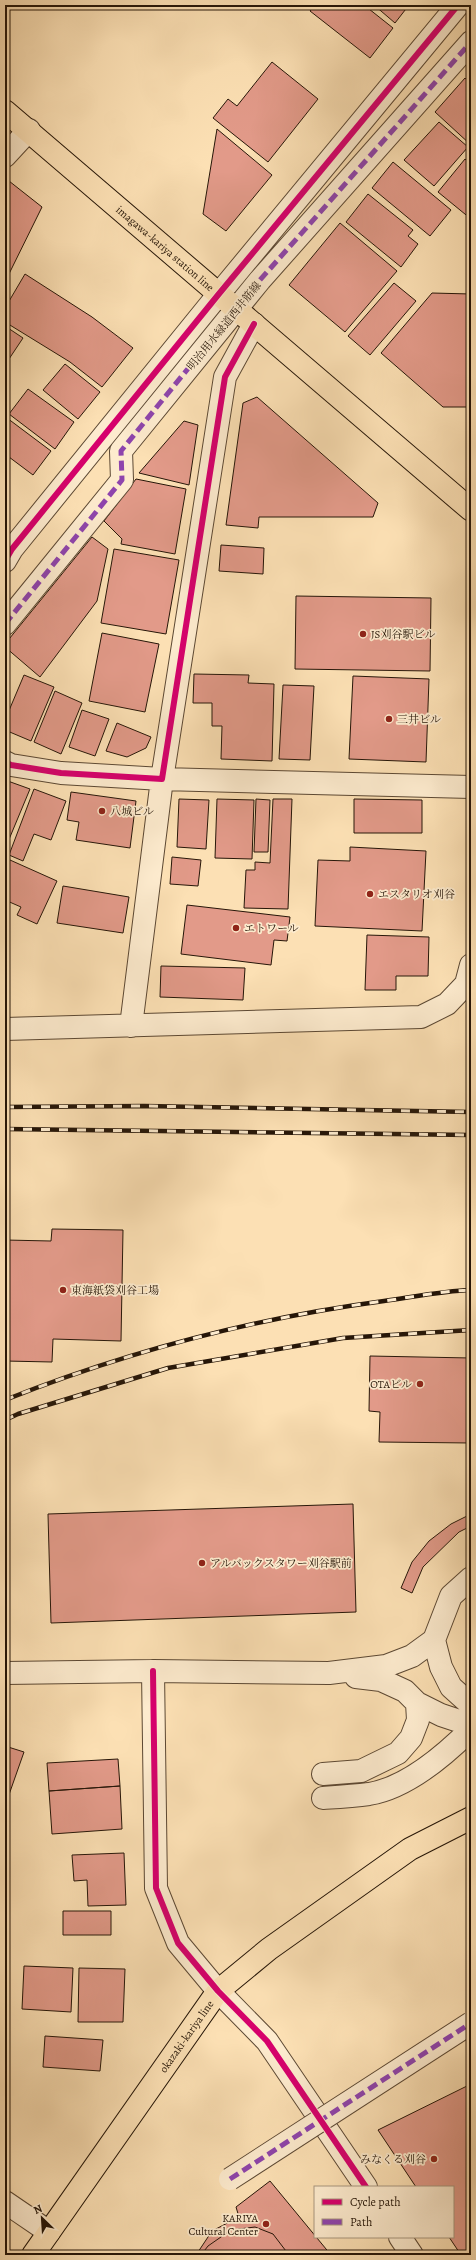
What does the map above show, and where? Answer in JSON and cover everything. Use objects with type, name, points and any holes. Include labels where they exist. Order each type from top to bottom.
[{"type":"main road","name":"imagawa-kariya station line","points":[[5,111],[29,130],[218,295],[237,309],[471,510]]},
{"type":"main road","name":"okazaki-kariya line","points":[[33,2255],[218,1992],[268,1949],[410,1849],[471,1818]]},
{"type":"street","points":[[5,561],[12,549],[452,7],[471,42]]},
{"type":"street","name":"明治用水緑道西井筋線","points":[[5,624],[122,480],[121,451],[237,309],[471,42]]},
{"type":"street","points":[[5,156],[29,130]]},
{"type":"street","points":[[131,1026],[162,779],[224,377],[254,324]]},
{"type":"street","points":[[5,762],[12,765],[62,772],[162,779],[471,787]]},
{"type":"street","points":[[5,1029],[421,1017],[447,1004],[466,984],[471,965]]},
{"type":"street","points":[[329,1673],[386,1666],[412,1656],[434,1640],[451,1596],[471,1578]]},
{"type":"street","points":[[434,1640],[441,1667],[451,1687],[471,1705]]},
{"type":"street","points":[[153,1671],[156,1888],[178,1943],[218,1992],[268,2041],[365,2186]]},
{"type":"street","points":[[5,1673],[153,1671],[329,1673],[380,1680],[405,1691],[417,1703],[441,1716],[471,1725]]},
{"type":"street","points":[[323,1774],[361,1771],[398,1753],[411,1738],[418,1720],[417,1703]]},
{"type":"street","points":[[323,1798],[370,1794],[406,1780],[453,1747],[471,1729]]},
{"type":"street","points":[[230,2179],[471,2023]]},
{"type":"street","points":[[5,2202],[49,2232]]},
{"type":"street","points":[[401,2238],[412,2255]]},
{"type":"building","points":[[315,5],[364,5],[393,28],[370,58],[310,11]]},
{"type":"building","points":[[374,5],[409,5],[395,23]]},
{"type":"building","points":[[272,62],[318,99],[268,162],[213,118],[228,99],[237,106]]},
{"type":"building","points":[[465,78],[471,84],[471,145],[435,112]]},
{"type":"building","points":[[439,122],[468,147],[434,186],[404,160]]},
{"type":"building","points":[[217,129],[272,175],[226,231],[203,214]]},
{"type":"building","points":[[465,159],[471,164],[471,219],[438,192]]},
{"type":"building","points":[[393,162],[451,210],[430,236],[372,188]]},
{"type":"building","points":[[9,181],[42,207],[5,282],[5,185]]},
{"type":"building","points":[[368,194],[413,230],[408,236],[418,244],[401,267],[346,222]]},
{"type":"building","points":[[340,223],[397,271],[345,332],[289,285]]},
{"type":"building","points":[[25,274],[92,317],[133,348],[102,387],[70,362],[5,322],[5,308]]},
{"type":"building","points":[[394,283],[416,301],[370,355],[348,336]]},
{"type":"building","points":[[432,293],[471,294],[471,407],[443,407],[381,353]]},
{"type":"building","points":[[5,326],[23,338],[5,365]]},
{"type":"building","points":[[65,364],[100,392],[78,419],[43,390]]},
{"type":"building","points":[[28,389],[74,422],[55,449],[9,414]]},
{"type":"building","points":[[257,397],[378,503],[373,517],[259,517],[258,528],[226,525],[243,403]]},
{"type":"building","points":[[7,418],[51,451],[33,475],[5,454],[5,420]]},
{"type":"building","points":[[184,421],[198,425],[189,485],[139,473]]},
{"type":"building","points":[[136,479],[186,489],[175,554],[121,544],[122,539],[104,521]]},
{"type":"building","points":[[92,537],[108,549],[97,601],[40,677],[5,647],[5,644]]},
{"type":"building","points":[[221,545],[264,548],[263,574],[219,571]]},
{"type":"building","points":[[114,549],[179,560],[166,634],[101,623]]},
{"type":"building","name":"JS刈谷駅ビル","points":[[296,596],[431,598],[430,671],[295,669]]},
{"type":"building","points":[[102,633],[159,644],[145,712],[89,701]]},
{"type":"building","points":[[194,674],[249,675],[248,683],[274,684],[272,761],[221,759],[222,726],[212,726],[212,703],[193,703]]},
{"type":"building","points":[[24,675],[54,687],[31,741],[5,730],[5,720]]},
{"type":"building","name":"三井ビル","points":[[353,676],[429,679],[426,762],[349,759]]},
{"type":"building","points":[[283,685],[314,686],[310,760],[279,759]]},
{"type":"building","points":[[55,691],[82,703],[61,754],[34,742]]},
{"type":"building","points":[[82,710],[109,719],[95,756],[69,747]]},
{"type":"building","points":[[117,723],[151,737],[146,748],[127,757],[106,751]]},
{"type":"building","points":[[5,780],[30,789],[5,849]]},
{"type":"building","points":[[34,789],[66,801],[51,840],[34,834],[23,861],[9,855]]},
{"type":"building","name":"八城ビル","points":[[71,792],[136,801],[130,848],[76,840],[79,822],[67,820]]},
{"type":"building","points":[[179,799],[209,800],[206,849],[177,847]]},
{"type":"building","points":[[217,799],[254,800],[252,859],[215,858]]},
{"type":"building","points":[[256,799],[270,800],[268,852],[254,852]]},
{"type":"building","points":[[273,799],[292,799],[288,909],[244,908],[246,870],[255,870],[255,862],[270,863]]},
{"type":"building","points":[[354,799],[422,800],[422,833],[354,833]]},
{"type":"building","name":"エスタリオ刈谷","points":[[350,847],[426,851],[422,931],[315,926],[318,860],[350,861]]},
{"type":"building","points":[[172,857],[201,860],[198,886],[170,884]]},
{"type":"building","points":[[10,860],[57,881],[37,924],[17,915],[21,907],[5,900],[5,870]]},
{"type":"building","points":[[63,886],[129,897],[123,933],[57,923]]},
{"type":"building","name":"エトワール","points":[[187,905],[290,917],[287,941],[274,940],[271,965],[181,954]]},
{"type":"building","points":[[367,935],[429,937],[428,976],[396,976],[396,990],[365,990]]},
{"type":"building","points":[[161,966],[245,968],[243,1000],[160,997]]},
{"type":"building","name":"東海紙袋刈谷工場","points":[[52,1229],[123,1230],[121,1341],[53,1339],[52,1362],[5,1361],[5,1240],[51,1241]]},
{"type":"building","name":"OTAビル","points":[[370,1356],[471,1358],[471,1443],[379,1442],[380,1412],[369,1411]]},
{"type":"building","name":"アルバックスタワー刈谷駅前","points":[[353,1504],[356,1612],[51,1623],[48,1514]]},
{"type":"building","points":[[471,1514],[471,1526],[459,1532],[423,1567],[412,1593],[401,1588],[412,1562],[429,1541],[451,1524]]},
{"type":"building","points":[[5,1746],[24,1752],[5,1806]]},
{"type":"building","points":[[118,1759],[120,1786],[49,1791],[47,1763]]},
{"type":"building","points":[[120,1786],[122,1829],[52,1834],[49,1791]]},
{"type":"building","points":[[124,1853],[126,1905],[88,1906],[87,1880],[74,1881],[72,1855]]},
{"type":"building","points":[[63,1911],[111,1911],[111,1935],[63,1935]]},
{"type":"building","points":[[24,1966],[73,1968],[71,2012],[22,2009]]},
{"type":"building","points":[[79,1968],[125,1969],[123,2022],[78,2022]]},
{"type":"building","points":[[45,2036],[103,2040],[100,2071],[43,2067]]},
{"type":"building","name":"みなくる刈谷","points":[[471,2084],[471,2255],[461,2255],[450,2238],[454,2238],[454,2186],[415,2186],[378,2130]]},
{"type":"building","name":"KARIYA Cultural Center","points":[[270,2181],[314,2234],[314,2238],[317,2238],[331,2255],[196,2255],[212,2231],[239,2217],[236,2207]]},
{"type":"building","points":[[255,2227],[273,2234],[289,2255],[201,2255],[208,2246],[231,2230]]},
{"type":"railway","points":[[5,1107],[144,1106],[471,1112]]},
{"type":"railway","points":[[5,1129],[471,1135]]},
{"type":"railway","points":[[5,1400],[144,1352],[239,1327],[336,1308],[438,1293],[471,1290]]},
{"type":"railway","points":[[5,1420],[18,1414],[168,1368],[343,1338],[471,1330]]},
{"type":"marked path","points":[[5,624],[122,480],[121,451],[260,280],[471,42]]},
{"type":"marked path","points":[[230,2179],[471,2023]]},
{"type":"cycle path","points":[[5,561],[12,549],[218,295],[458,5]]},
{"type":"cycle path","points":[[5,762],[11,765],[61,773],[162,779],[225,377],[254,324]]},
{"type":"cycle path","points":[[153,1671],[156,1888],[178,1943],[218,1991],[267,2041],[365,2186]]},
{"type":"place","name":"JS刈谷駅ビル","points":[[363,634]]},
{"type":"place","name":"三井ビル","points":[[389,719]]},
{"type":"place","name":"八城ビル","points":[[102,811]]},
{"type":"place","name":"エスタリオ刈谷","points":[[370,894]]},
{"type":"place","name":"エトワール","points":[[236,928]]},
{"type":"place","name":"東海紙袋刈谷工場","points":[[63,1290]]},
{"type":"place","name":"OTAビル","points":[[420,1384]]},
{"type":"place","name":"アルバックスタワー刈谷駅前","points":[[202,1563]]},
{"type":"place","name":"みなくる刈谷","points":[[434,2159]]},
{"type":"place","name":"KARIYA Cultural Center","points":[[266,2224]]}]
